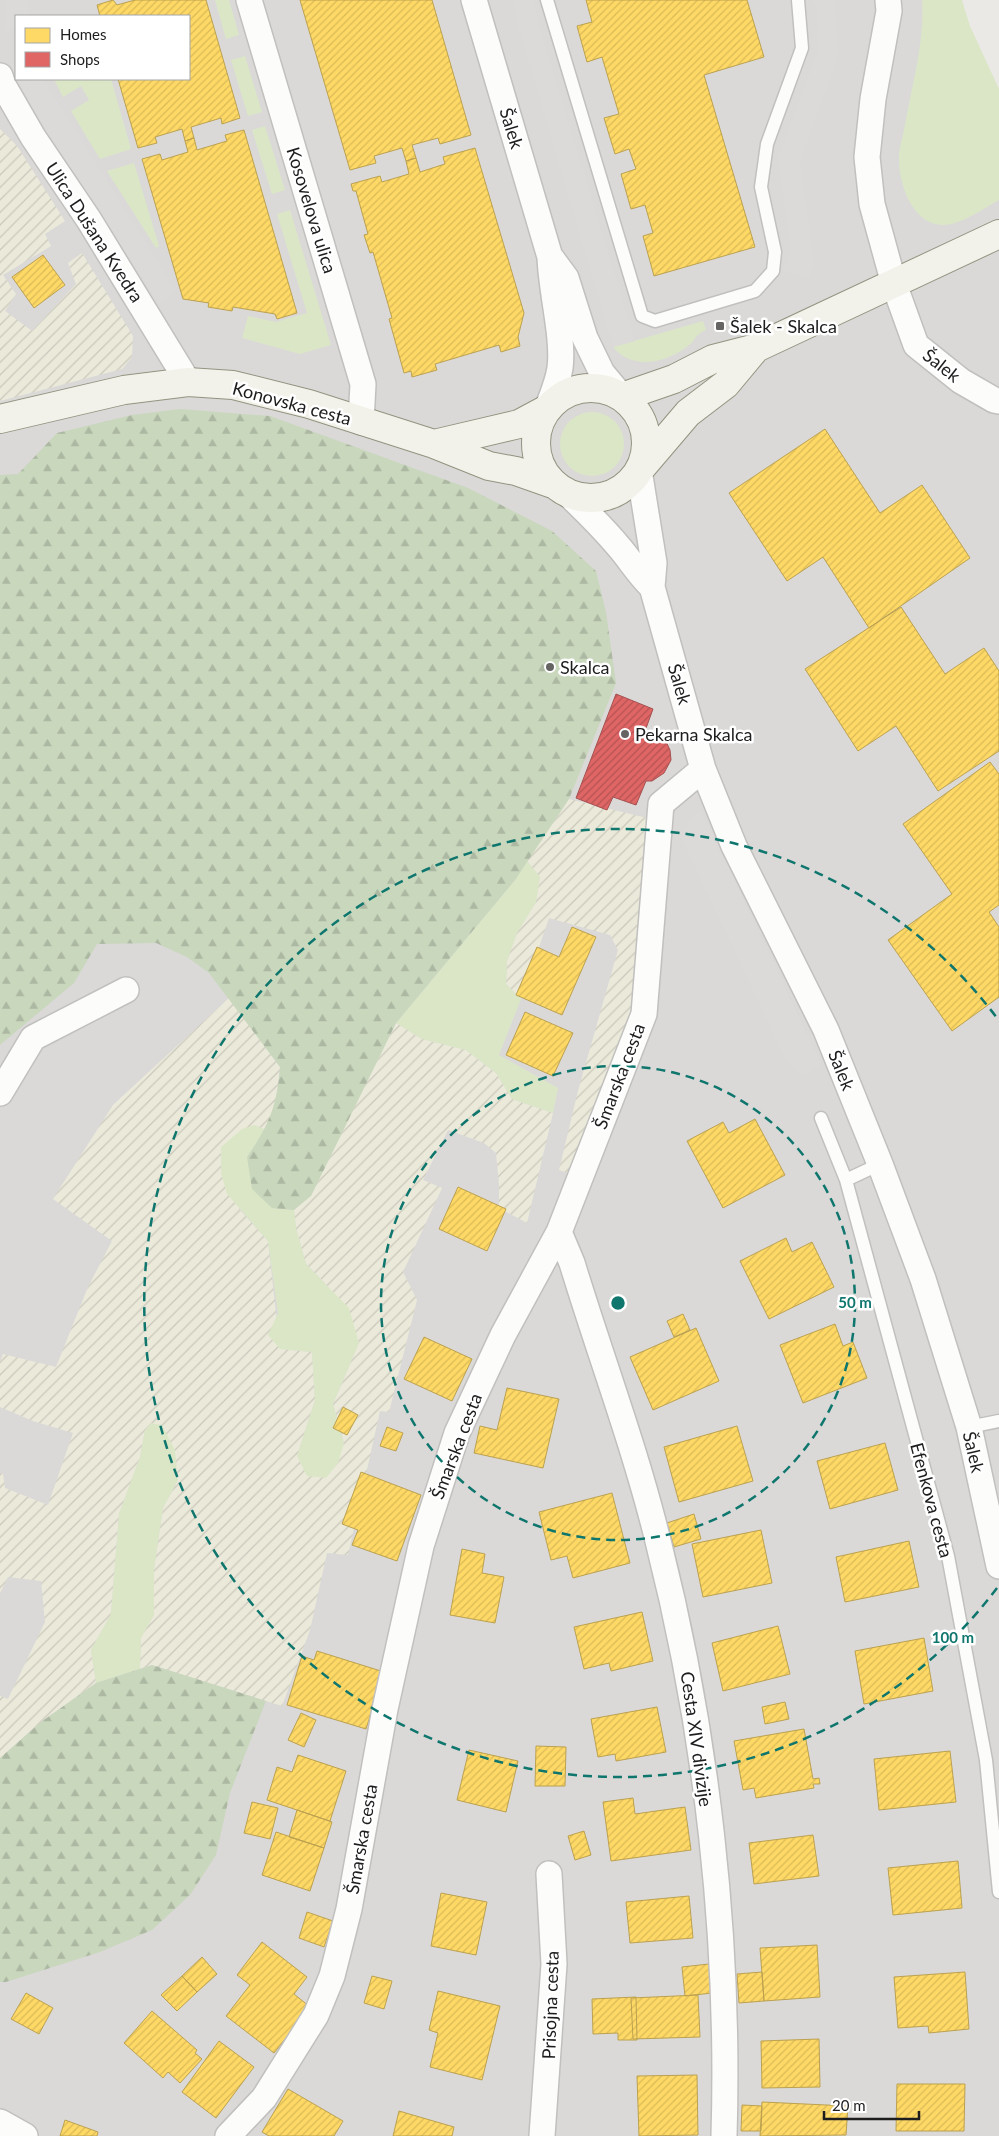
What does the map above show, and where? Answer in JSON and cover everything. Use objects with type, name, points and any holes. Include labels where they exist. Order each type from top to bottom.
[{"type":"street","name":"Kosovelova ulica","points":[[249,0],[363,384],[361,422]]},
{"type":"street","name":"Šalek","points":[[474,0],[550,257]]},
{"type":"street","name":"Šalek","points":[[888,0],[889,12],[873,99],[867,157],[872,204],[894,284],[916,345],[961,381],[999,401]]},
{"type":"street","name":"Ulica Dušana Kvedra","points":[[1,83],[33,137],[89,220],[188,382]]},
{"type":"street","points":[[652,587],[636,572],[621,550],[596,520],[560,489],[543,471],[536,456],[535,440],[538,423],[547,409],[559,397],[574,390],[590,388],[606,390],[622,397],[674,379],[713,360],[756,348],[999,234]]},
{"type":"street","points":[[550,257],[566,278],[586,338],[602,373],[634,408],[642,422],[646,438],[645,455],[639,470],[654,563],[652,587]]},
{"type":"street","points":[[434,444],[519,424],[547,409],[560,368],[560,345],[551,283],[550,257]]},
{"type":"street","points":[[560,489],[583,498],[599,498],[615,493],[629,483],[688,413],[726,384],[756,348]]},
{"type":"street","name":"Konovska cesta","points":[[0,418],[124,390],[188,382],[233,385],[309,404],[434,444],[489,466],[516,471],[560,489]]},
{"type":"street","name":"Šalek","points":[[652,587],[703,769],[734,846],[826,1030],[880,1164],[923,1280],[969,1428],[999,1566]]},
{"type":"street","name":"Šmarska cesta","points":[[228,2136],[264,2098],[316,2015],[332,1976],[349,1909],[385,1709],[421,1546],[458,1432],[503,1335],[559,1232],[644,1014],[661,804],[703,769]]},
{"type":"street","points":[[0,1094],[33,1038],[126,990]]},
{"type":"street","name":"Cesta XIV divizije","points":[[559,1232],[572,1263],[638,1468],[659,1541],[687,1669],[716,1872],[726,2052],[724,2136]]},
{"type":"street","name":"Prisojna cesta","points":[[542,2136],[554,1964],[549,1874]]},
{"type":"street","points":[[0,2122],[25,2136]]},
{"type":"lane","points":[[547,0],[642,316],[655,322],[754,291],[773,271],[775,252],[760,187],[767,144],[802,48],[798,0]]},
{"type":"lane","name":"Efenkova cesta","points":[[821,1118],[846,1180],[948,1556],[986,1760],[999,1892]]},
{"type":"lane","points":[[846,1180],[880,1164]]},
{"type":"lane","points":[[969,1428],[999,1421]]},
{"type":"shaded area","points":[[0,0],[933,0],[999,103],[999,2136],[0,2136]]},
{"type":"shaded area","points":[[6,0],[29,0],[28,15],[15,15],[15,30],[5,32]]},
{"type":"shaded area","points":[[513,0],[534,0],[536,16],[635,341],[613,347],[517,21]]},
{"type":"shaded area","points":[[814,0],[835,0],[838,56],[800,161],[814,264],[808,279],[783,270],[791,249],[778,158],[818,51],[817,11]]},
{"type":"shaded area","points":[[30,80],[44,80],[176,291],[159,304],[31,105],[20,83]]},
{"type":"shaded area","points":[[0,129],[17,146],[65,221],[45,234],[51,246],[3,275],[16,294],[5,311],[32,331],[76,284],[68,263],[82,253],[133,336],[132,357],[122,369],[0,401]]},
{"type":"shaded area","points":[[569,799],[647,818],[637,1002],[571,1174],[559,1170],[578,1091],[618,950],[610,935],[549,918],[521,999],[506,984],[507,961],[517,933],[536,902],[540,877],[527,861]]},
{"type":"shaded area","points":[[701,811],[821,1064],[803,1075],[787,1062],[681,837],[688,821]]},
{"type":"shaded area","points":[[229,998],[280,1067],[277,1097],[266,1130],[254,1125],[239,1209],[268,1241],[280,1349],[312,1352],[315,1400],[297,1456],[344,1443],[333,1404],[359,1343],[328,1286],[306,1264],[296,1228],[294,1210],[311,1195],[396,1023],[422,1039],[466,1050],[496,1073],[512,1099],[553,1113],[527,1223],[499,1208],[496,1153],[484,1143],[448,1130],[423,1180],[442,1188],[403,1272],[417,1300],[389,1412],[380,1411],[348,1555],[327,1553],[310,1630],[282,1706],[152,1665],[140,1669],[141,1638],[154,1615],[154,1569],[163,1508],[178,1480],[145,1430],[140,1457],[119,1514],[111,1614],[91,1650],[96,1683],[41,1722],[0,1758],[0,1696],[8,1699],[45,1622],[41,1581],[8,1577],[0,1593],[0,1473],[3,1474],[5,1488],[48,1505],[73,1433],[33,1421],[0,1407],[0,1362],[3,1354],[56,1367],[88,1287],[112,1241],[53,1199],[113,1105]]},
{"type":"green space","points":[[215,0],[229,0],[239,35],[226,39]]},
{"type":"green space","points":[[922,0],[962,0],[970,26],[999,89],[999,200],[961,221],[942,225],[930,222],[913,207],[902,183],[900,171],[900,151],[920,47]]},
{"type":"green space","points":[[245,56],[262,112],[248,116],[231,60]]},
{"type":"green space","points":[[54,80],[111,80],[131,149],[100,159],[71,111],[89,100],[81,86],[63,97]]},
{"type":"green space","points":[[265,126],[285,190],[272,194],[252,130]]},
{"type":"green space","points":[[134,163],[159,246],[156,248],[107,171]]},
{"type":"green space","points":[[290,210],[331,345],[300,354],[242,338],[248,316],[276,322],[307,313],[277,214]]},
{"type":"green space","points":[[703,321],[706,330],[680,351],[661,360],[640,362],[621,355],[613,347]]},
{"type":"green space","points":[[180,409],[270,416],[468,488],[552,531],[596,571],[606,612],[616,683],[569,799],[515,880],[396,1023],[311,1196],[294,1210],[272,1208],[252,1189],[247,1157],[271,1115],[277,1093],[280,1067],[209,973],[187,957],[156,943],[97,944],[74,983],[0,1045],[0,475],[18,474],[57,433],[132,415]]},
{"type":"green space","points":[[592,412],[610,417],[615,421],[619,426],[624,444],[619,462],[615,467],[610,471],[592,476],[574,471],[569,467],[565,462],[560,444],[565,426],[569,421],[574,417]]},
{"type":"green space","points":[[527,861],[540,877],[536,902],[517,933],[507,961],[506,984],[521,999],[499,1055],[558,1088],[553,1113],[512,1099],[496,1073],[466,1050],[422,1039],[396,1023],[515,880]]},
{"type":"green space","points":[[254,1125],[266,1130],[247,1157],[272,1208],[294,1210],[296,1228],[306,1264],[349,1308],[359,1343],[333,1404],[344,1443],[338,1463],[326,1478],[307,1476],[297,1456],[315,1400],[312,1352],[280,1349],[268,1335],[278,1313],[268,1241],[227,1194],[221,1173],[221,1147],[242,1129]]},
{"type":"green space","points":[[151,1423],[162,1425],[175,1450],[178,1480],[163,1508],[154,1569],[154,1615],[141,1638],[140,1669],[96,1683],[91,1650],[111,1614],[119,1514],[140,1457],[145,1430]]},
{"type":"green space","points":[[152,1665],[266,1701],[230,1793],[216,1855],[190,1895],[152,1930],[100,1952],[6,1982],[0,1982],[0,1758],[41,1722],[96,1683]]},
{"type":"building: Homes","points":[[113,0],[117,5],[135,0],[206,0],[240,118],[222,124],[221,118],[191,127],[194,138],[185,141],[182,129],[155,137],[157,143],[138,148],[118,80],[190,80],[190,15],[100,15],[97,5]]},
{"type":"building: Homes","points":[[300,0],[432,0],[471,135],[440,144],[438,138],[412,145],[416,158],[406,161],[402,148],[374,156],[376,163],[350,170]]},
{"type":"building: Homes","points":[[586,0],[747,0],[764,57],[704,75],[755,247],[654,276],[643,236],[653,233],[645,205],[631,209],[621,174],[636,169],[629,149],[615,154],[604,118],[619,114],[602,57],[587,62],[577,26],[592,22]]},
{"type":"building: Homes","points":[[244,130],[297,313],[277,319],[275,314],[233,307],[232,311],[208,307],[209,303],[183,299],[142,159],[160,154],[162,160],[188,152],[185,141],[194,138],[197,150],[227,141],[225,135]]},
{"type":"building: Homes","points":[[475,148],[524,313],[518,337],[520,346],[501,352],[499,345],[435,364],[437,370],[412,377],[411,371],[404,373],[389,319],[392,318],[373,252],[370,253],[364,235],[368,234],[356,191],[353,191],[351,184],[380,176],[382,182],[409,174],[406,161],[416,158],[420,172],[445,164],[443,157]]},
{"type":"building: Homes","points":[[43,255],[65,285],[34,308],[12,277]]},
{"type":"building: Homes","points":[[825,429],[880,513],[922,485],[970,558],[869,628],[823,557],[787,581],[729,493]]},
{"type":"building: Homes","points":[[901,607],[945,674],[984,648],[999,671],[999,751],[938,791],[896,726],[858,751],[805,669]]},
{"type":"building: Homes","points":[[990,762],[999,774],[999,905],[989,912],[999,927],[999,997],[952,1031],[888,940],[952,894],[903,824]]},
{"type":"building: Homes","points":[[572,927],[596,937],[562,1015],[516,995],[537,947],[559,957]]},
{"type":"building: Homes","points":[[525,1012],[573,1033],[553,1076],[506,1055]]},
{"type":"building: Homes","points":[[755,1119],[785,1175],[723,1208],[687,1141],[723,1122],[729,1133]]},
{"type":"building: Homes","points":[[458,1187],[506,1209],[487,1251],[439,1229]]},
{"type":"building: Homes","points":[[786,1238],[792,1252],[812,1242],[834,1287],[769,1319],[740,1261]]},
{"type":"building: Homes","points":[[683,1314],[690,1330],[674,1337],[667,1321]]},
{"type":"building: Homes","points":[[835,1324],[843,1346],[853,1342],[867,1378],[803,1403],[780,1345]]},
{"type":"building: Homes","points":[[696,1328],[719,1381],[653,1410],[630,1357]]},
{"type":"building: Homes","points":[[424,1337],[472,1359],[452,1401],[404,1379]]},
{"type":"building: Homes","points":[[507,1388],[559,1399],[543,1468],[474,1453],[480,1426],[497,1430]]},
{"type":"building: Homes","points":[[343,1407],[358,1415],[347,1435],[333,1428]]},
{"type":"building: Homes","points":[[737,1426],[753,1481],[679,1502],[664,1447]]},
{"type":"building: Homes","points":[[387,1427],[403,1433],[396,1451],[380,1446]]},
{"type":"building: Homes","points":[[885,1443],[898,1490],[830,1509],[817,1461]]},
{"type":"building: Homes","points":[[361,1472],[421,1495],[397,1561],[352,1545],[358,1530],[342,1524]]},
{"type":"building: Homes","points":[[612,1493],[630,1563],[573,1578],[567,1556],[551,1560],[539,1512]]},
{"type":"building: Homes","points":[[694,1514],[701,1539],[674,1547],[667,1523]]},
{"type":"building: Homes","points":[[761,1530],[772,1583],[703,1597],[692,1544]]},
{"type":"building: Homes","points":[[909,1541],[919,1587],[845,1602],[836,1557]]},
{"type":"building: Homes","points":[[462,1549],[485,1554],[482,1573],[504,1577],[495,1623],[450,1615]]},
{"type":"building: Homes","points":[[642,1612],[653,1661],[611,1671],[609,1663],[584,1669],[574,1627]]},
{"type":"building: Homes","points":[[778,1626],[790,1674],[723,1691],[712,1643]]},
{"type":"building: Homes","points":[[924,1638],[933,1691],[864,1704],[855,1651]]},
{"type":"building: Homes","points":[[317,1651],[384,1672],[366,1729],[287,1705],[302,1656],[314,1660]]},
{"type":"building: Homes","points":[[785,1702],[789,1719],[765,1724],[762,1707]]},
{"type":"building: Homes","points":[[657,1707],[666,1752],[616,1761],[615,1754],[598,1757],[591,1719]]},
{"type":"building: Homes","points":[[301,1713],[316,1720],[304,1747],[288,1740]]},
{"type":"building: Homes","points":[[804,1729],[813,1779],[819,1778],[820,1784],[813,1784],[814,1788],[756,1798],[754,1788],[743,1790],[734,1741]]},
{"type":"building: Homes","points":[[536,1746],[566,1747],[565,1786],[535,1786]]},
{"type":"building: Homes","points":[[469,1750],[518,1761],[506,1812],[457,1800]]},
{"type":"building: Homes","points":[[950,1751],[956,1802],[879,1810],[874,1759]]},
{"type":"building: Homes","points":[[298,1755],[346,1771],[330,1821],[267,1800],[277,1767],[292,1772]]},
{"type":"building: Homes","points":[[633,1798],[635,1814],[685,1807],[691,1850],[611,1861],[603,1802]]},
{"type":"building: Homes","points":[[252,1802],[278,1808],[270,1839],[244,1833]]},
{"type":"building: Homes","points":[[297,1810],[332,1822],[324,1848],[289,1837]]},
{"type":"building: Homes","points":[[584,1831],[591,1855],[575,1860],[568,1836]]},
{"type":"building: Homes","points":[[276,1832],[324,1848],[310,1891],[262,1875]]},
{"type":"building: Homes","points":[[813,1835],[819,1876],[754,1884],[749,1843]]},
{"type":"building: Homes","points":[[958,1861],[962,1908],[893,1915],[888,1868]]},
{"type":"building: Homes","points":[[441,1893],[487,1902],[476,1955],[431,1946]]},
{"type":"building: Homes","points":[[689,1896],[693,1938],[630,1943],[626,1902]]},
{"type":"building: Homes","points":[[307,1912],[333,1921],[324,1947],[299,1938]]},
{"type":"building: Homes","points":[[262,1942],[307,1977],[294,1994],[310,2007],[274,2053],[226,2016],[250,1985],[237,1975]]},
{"type":"building: Homes","points":[[817,1945],[820,1997],[764,2001],[760,1948]]},
{"type":"building: Homes","points":[[202,1957],[217,1974],[197,1992],[182,1976]]},
{"type":"building: Homes","points":[[709,1964],[712,1993],[685,1996],[682,1967]]},
{"type":"building: Homes","points":[[762,1972],[764,2001],[739,2003],[737,1974]]},
{"type":"building: Homes","points":[[965,1972],[969,2029],[929,2033],[928,2026],[898,2028],[894,1977]]},
{"type":"building: Homes","points":[[182,1976],[197,1992],[177,2011],[161,1995]]},
{"type":"building: Homes","points":[[372,1976],[392,1981],[384,2009],[364,2003]]},
{"type":"building: Homes","points":[[438,1991],[500,2006],[482,2080],[430,2067],[438,2033],[429,2030]]},
{"type":"building: Homes","points":[[26,1993],[53,2008],[39,2034],[11,2019]]},
{"type":"building: Homes","points":[[698,1995],[700,2037],[633,2039],[631,1998]]},
{"type":"building: Homes","points":[[636,1997],[637,2040],[618,2040],[618,2033],[593,2034],[592,1999]]},
{"type":"building: Homes","points":[[152,2011],[197,2050],[195,2053],[202,2059],[180,2083],[168,2072],[163,2078],[124,2043]]},
{"type":"building: Homes","points":[[819,2039],[820,2087],[762,2088],[761,2041]]},
{"type":"building: Homes","points":[[219,2041],[254,2067],[216,2118],[182,2092]]},
{"type":"building: Homes","points":[[697,2075],[698,2135],[639,2136],[637,2076]]},
{"type":"building: Homes","points":[[897,2084],[965,2084],[964,2131],[896,2131]]},
{"type":"building: Homes","points":[[288,2089],[343,2121],[334,2136],[269,2136],[262,2132]]},
{"type":"building: Homes","points":[[762,2102],[848,2106],[846,2135],[760,2136]]},
{"type":"building: Homes","points":[[742,2105],[762,2106],[761,2131],[741,2131]]},
{"type":"building: Homes","points":[[399,2111],[454,2127],[452,2136],[393,2136]]},
{"type":"building: Homes","points":[[65,2120],[98,2132],[97,2136],[60,2136]]},
{"type":"building: Shops","points":[[616,694],[653,709],[645,731],[657,735],[662,733],[670,750],[671,760],[664,773],[652,781],[646,781],[636,805],[613,797],[607,810],[576,798]]},
{"type":"place","name":"Šalek - Skalca","points":[[720,326]]},
{"type":"place","name":"Skalca","points":[[550,667]]},
{"type":"place","name":"Pekarna Skalca","points":[[625,734]]}]
